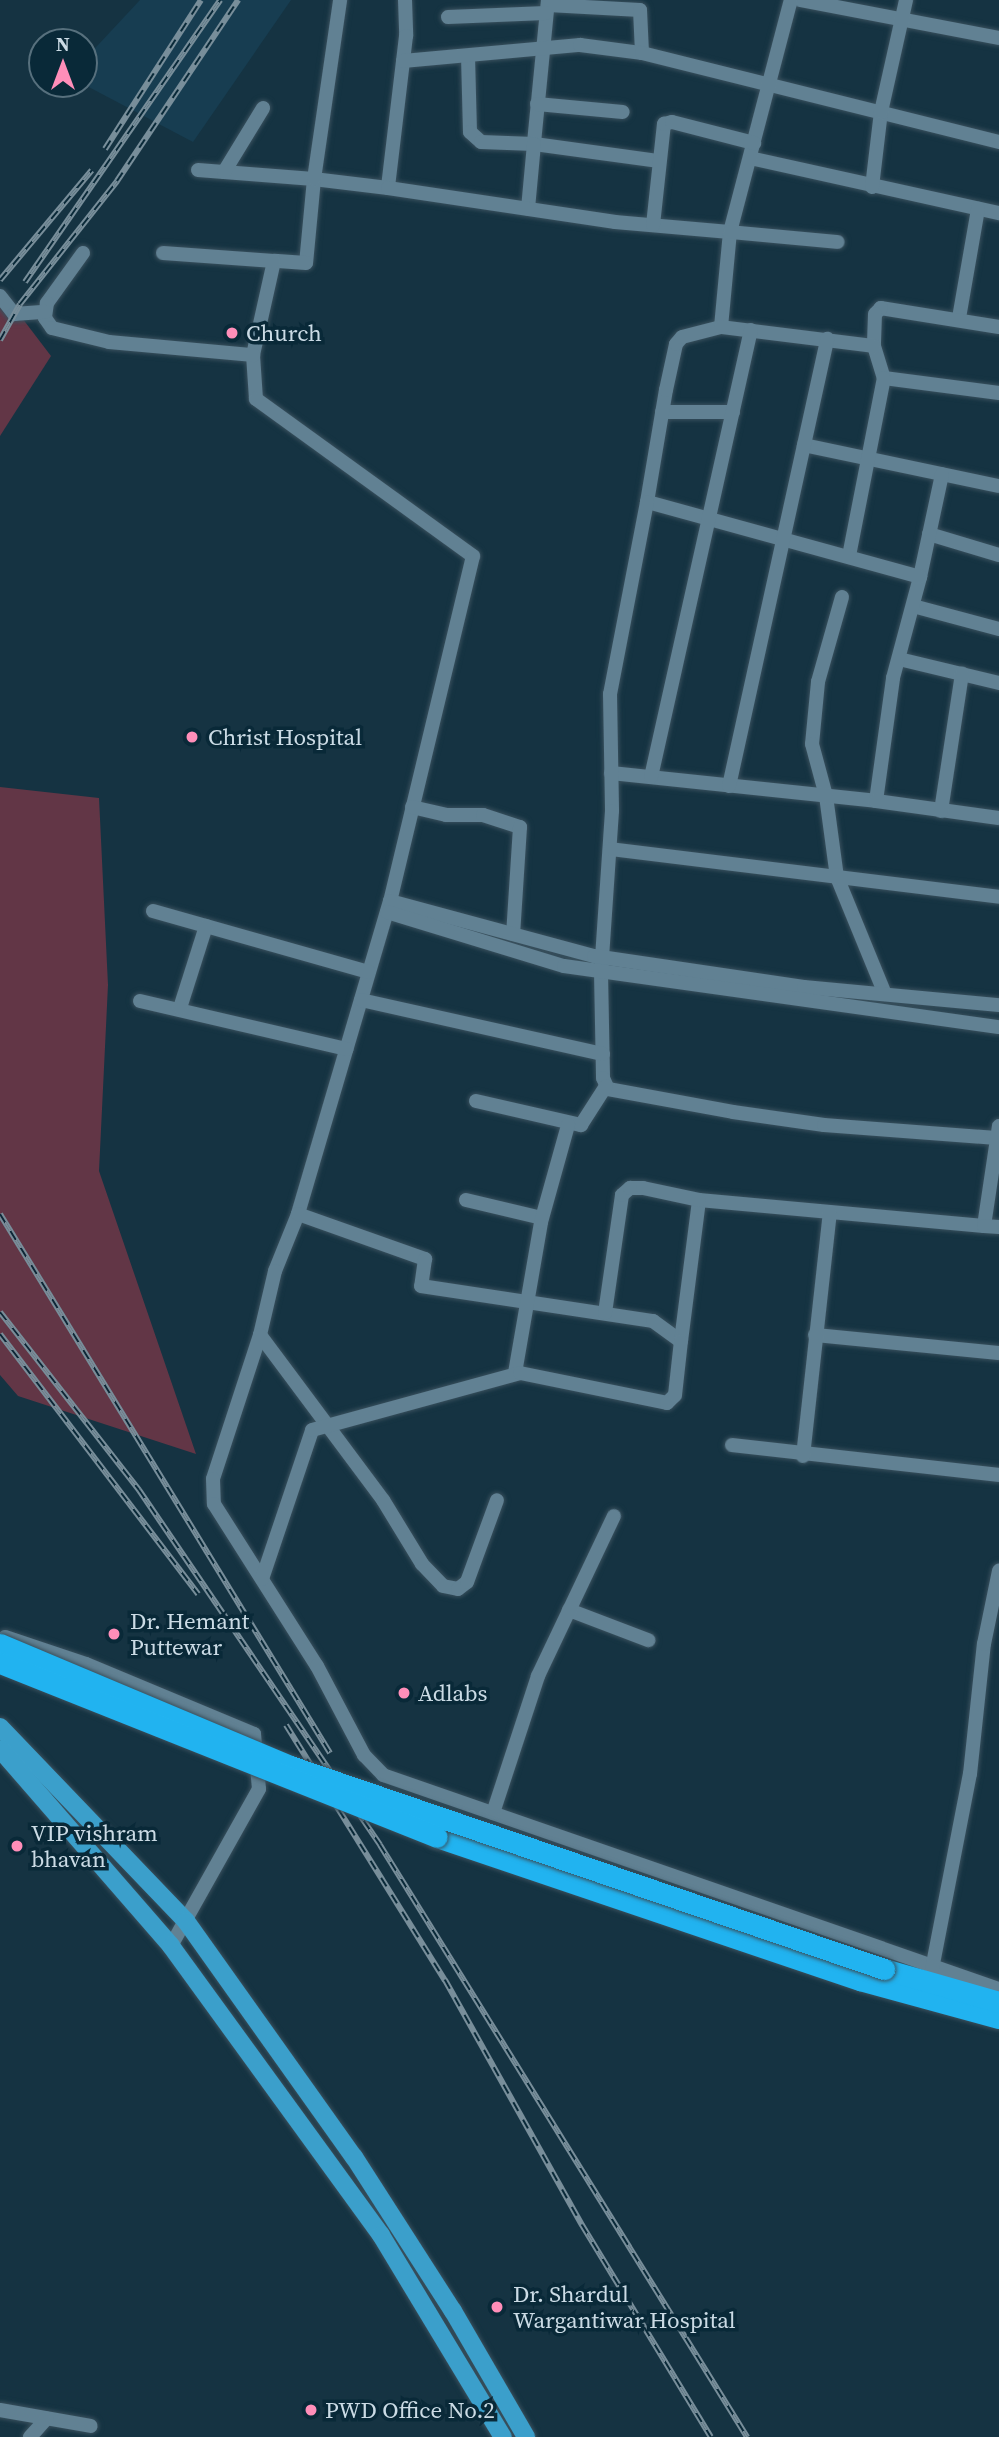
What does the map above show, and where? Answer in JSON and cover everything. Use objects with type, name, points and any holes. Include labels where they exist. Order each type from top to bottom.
[{"type":"highway","points":[[0,1644],[290,1766],[884,1969],[999,2002]]},
{"type":"highway","points":[[0,1663],[424,1832],[860,1980],[999,2018]]},
{"type":"main road","points":[[0,1727],[186,1922],[354,2157],[526,2437]]},
{"type":"main road","points":[[0,1749],[171,1947],[212,2003],[381,2235],[503,2437]]},
{"type":"main road","points":[[212,2003],[234,1988]]},
{"type":"main road","points":[[470,2381],[486,2370]]},
{"type":"street","points":[[163,253],[306,263],[314,179],[340,0]]},
{"type":"street","points":[[388,188],[403,61],[405,0]]},
{"type":"street","points":[[721,327],[730,232],[791,0]]},
{"type":"street","points":[[800,0],[999,37]]},
{"type":"street","points":[[872,187],[881,112],[906,0]]},
{"type":"street","points":[[448,17],[547,6],[640,10],[642,53]]},
{"type":"street","points":[[528,209],[547,6]]},
{"type":"street","points":[[403,61],[580,45],[642,53],[768,88],[881,112],[999,142]]},
{"type":"street","points":[[468,56],[470,132],[481,142],[534,144],[658,161]]},
{"type":"street","points":[[537,104],[623,112]]},
{"type":"street","points":[[224,172],[263,108]]},
{"type":"street","points":[[653,225],[661,128],[666,122],[872,187],[999,213]]},
{"type":"street","points":[[198,170],[314,179],[653,225],[838,242]]},
{"type":"street","points":[[959,318],[978,209]]},
{"type":"street","points":[[45,312],[83,253]]},
{"type":"street","points":[[274,261],[253,355],[256,398],[473,556],[388,906],[298,1214],[275,1271],[260,1335],[211,1493],[317,1666],[370,1764],[383,1775],[932,1969],[999,1989]]},
{"type":"street","points":[[0,296],[14,314],[45,312]]},
{"type":"street","points":[[849,556],[884,378],[874,346],[878,309],[959,318],[999,327]]},
{"type":"street","points":[[45,312],[52,328],[74,336],[253,355]]},
{"type":"street","points":[[476,1101],[568,1125],[585,1123],[606,1086],[601,957],[610,849],[610,694],[676,344],[693,332],[721,327],[874,346]]},
{"type":"street","points":[[651,777],[751,330]]},
{"type":"street","points":[[729,786],[827,339]]},
{"type":"street","points":[[884,378],[999,393]]},
{"type":"street","points":[[662,412],[733,412]]},
{"type":"street","points":[[804,445],[999,486]]},
{"type":"street","points":[[876,802],[899,659],[942,474]]},
{"type":"street","points":[[647,502],[920,577]]},
{"type":"street","points":[[929,534],[999,555]]},
{"type":"street","points":[[842,597],[813,706],[812,744],[826,796],[837,877],[885,994]]},
{"type":"street","points":[[913,606],[999,629]]},
{"type":"street","points":[[899,659],[999,683]]},
{"type":"street","points":[[942,811],[962,674]]},
{"type":"street","points":[[611,773],[999,818]]},
{"type":"street","points":[[412,807],[446,815],[483,815],[520,827],[513,934]]},
{"type":"street","points":[[610,849],[999,897]]},
{"type":"street","points":[[388,906],[601,957],[746,986],[999,1027]]},
{"type":"street","points":[[388,906],[532,958],[601,972],[999,1005]]},
{"type":"street","points":[[153,911],[369,972]]},
{"type":"street","points":[[180,1008],[206,926]]},
{"type":"street","points":[[361,1000],[603,1054]]},
{"type":"street","points":[[139,1001],[180,1008],[347,1049]]},
{"type":"street","points":[[605,1313],[622,1195],[630,1188],[643,1188],[699,1200],[992,1226],[998,1132],[783,1120],[606,1086]]},
{"type":"street","points":[[515,1373],[542,1218],[568,1125]]},
{"type":"street","points":[[466,1200],[542,1218]]},
{"type":"street","points":[[262,1579],[307,1434],[515,1373],[667,1403],[676,1395],[699,1200]]},
{"type":"street","points":[[803,1456],[830,1212]]},
{"type":"street","points":[[298,1214],[425,1259],[421,1286],[653,1321],[681,1340]]},
{"type":"street","points":[[260,1335],[383,1500],[422,1564],[443,1586],[458,1589],[467,1582],[497,1500]]},
{"type":"street","points":[[815,1335],[999,1353]]},
{"type":"street","points":[[732,1445],[803,1456],[999,1475]]},
{"type":"street","points":[[492,1813],[538,1676],[614,1516]]},
{"type":"street","points":[[932,1969],[970,1774],[984,1644],[999,1571]]},
{"type":"street","points":[[569,1610],[648,1640]]},
{"type":"street","points":[[0,1636],[86,1664],[254,1734],[259,1788],[171,1947]]},
{"type":"street","points":[[0,2410],[91,2426]]},
{"type":"street","points":[[30,2437],[47,2418]]},
{"type":"shaded area","points":[[140,0],[291,0],[193,142],[98,92],[98,45]]},
{"type":"shaded area","points":[[0,289],[51,356],[0,436]]},
{"type":"shaded area","points":[[0,787],[99,798],[108,985],[99,1171],[196,1454],[18,1396],[0,1375]]},
{"type":"railway","points":[[105,149],[201,0]]},
{"type":"railway","points":[[25,282],[220,0]]},
{"type":"railway","points":[[0,340],[20,304],[117,181],[238,0]]},
{"type":"railway","points":[[0,280],[92,170]]},
{"type":"railway","points":[[0,1214],[330,1753]]},
{"type":"railway","points":[[0,1312],[139,1490],[380,1845],[747,2437]]},
{"type":"railway","points":[[0,1334],[198,1594]]},
{"type":"railway","points":[[286,1725],[445,1980],[582,2225],[711,2437]]},
{"type":"place","name":"Church","points":[[232,333]]},
{"type":"place","name":"Christ Hospital","points":[[192,737]]},
{"type":"place","name":"Dr. Hemant Puttewar","points":[[114,1634]]},
{"type":"place","name":"Adlabs","points":[[404,1693]]},
{"type":"place","name":"VIP vishram bhavan","points":[[17,1846]]},
{"type":"place","name":"Dr. Shardul Wargantiwar Hospital","points":[[497,2307]]},
{"type":"place","name":"PWD Office No.2","points":[[311,2410]]}]
